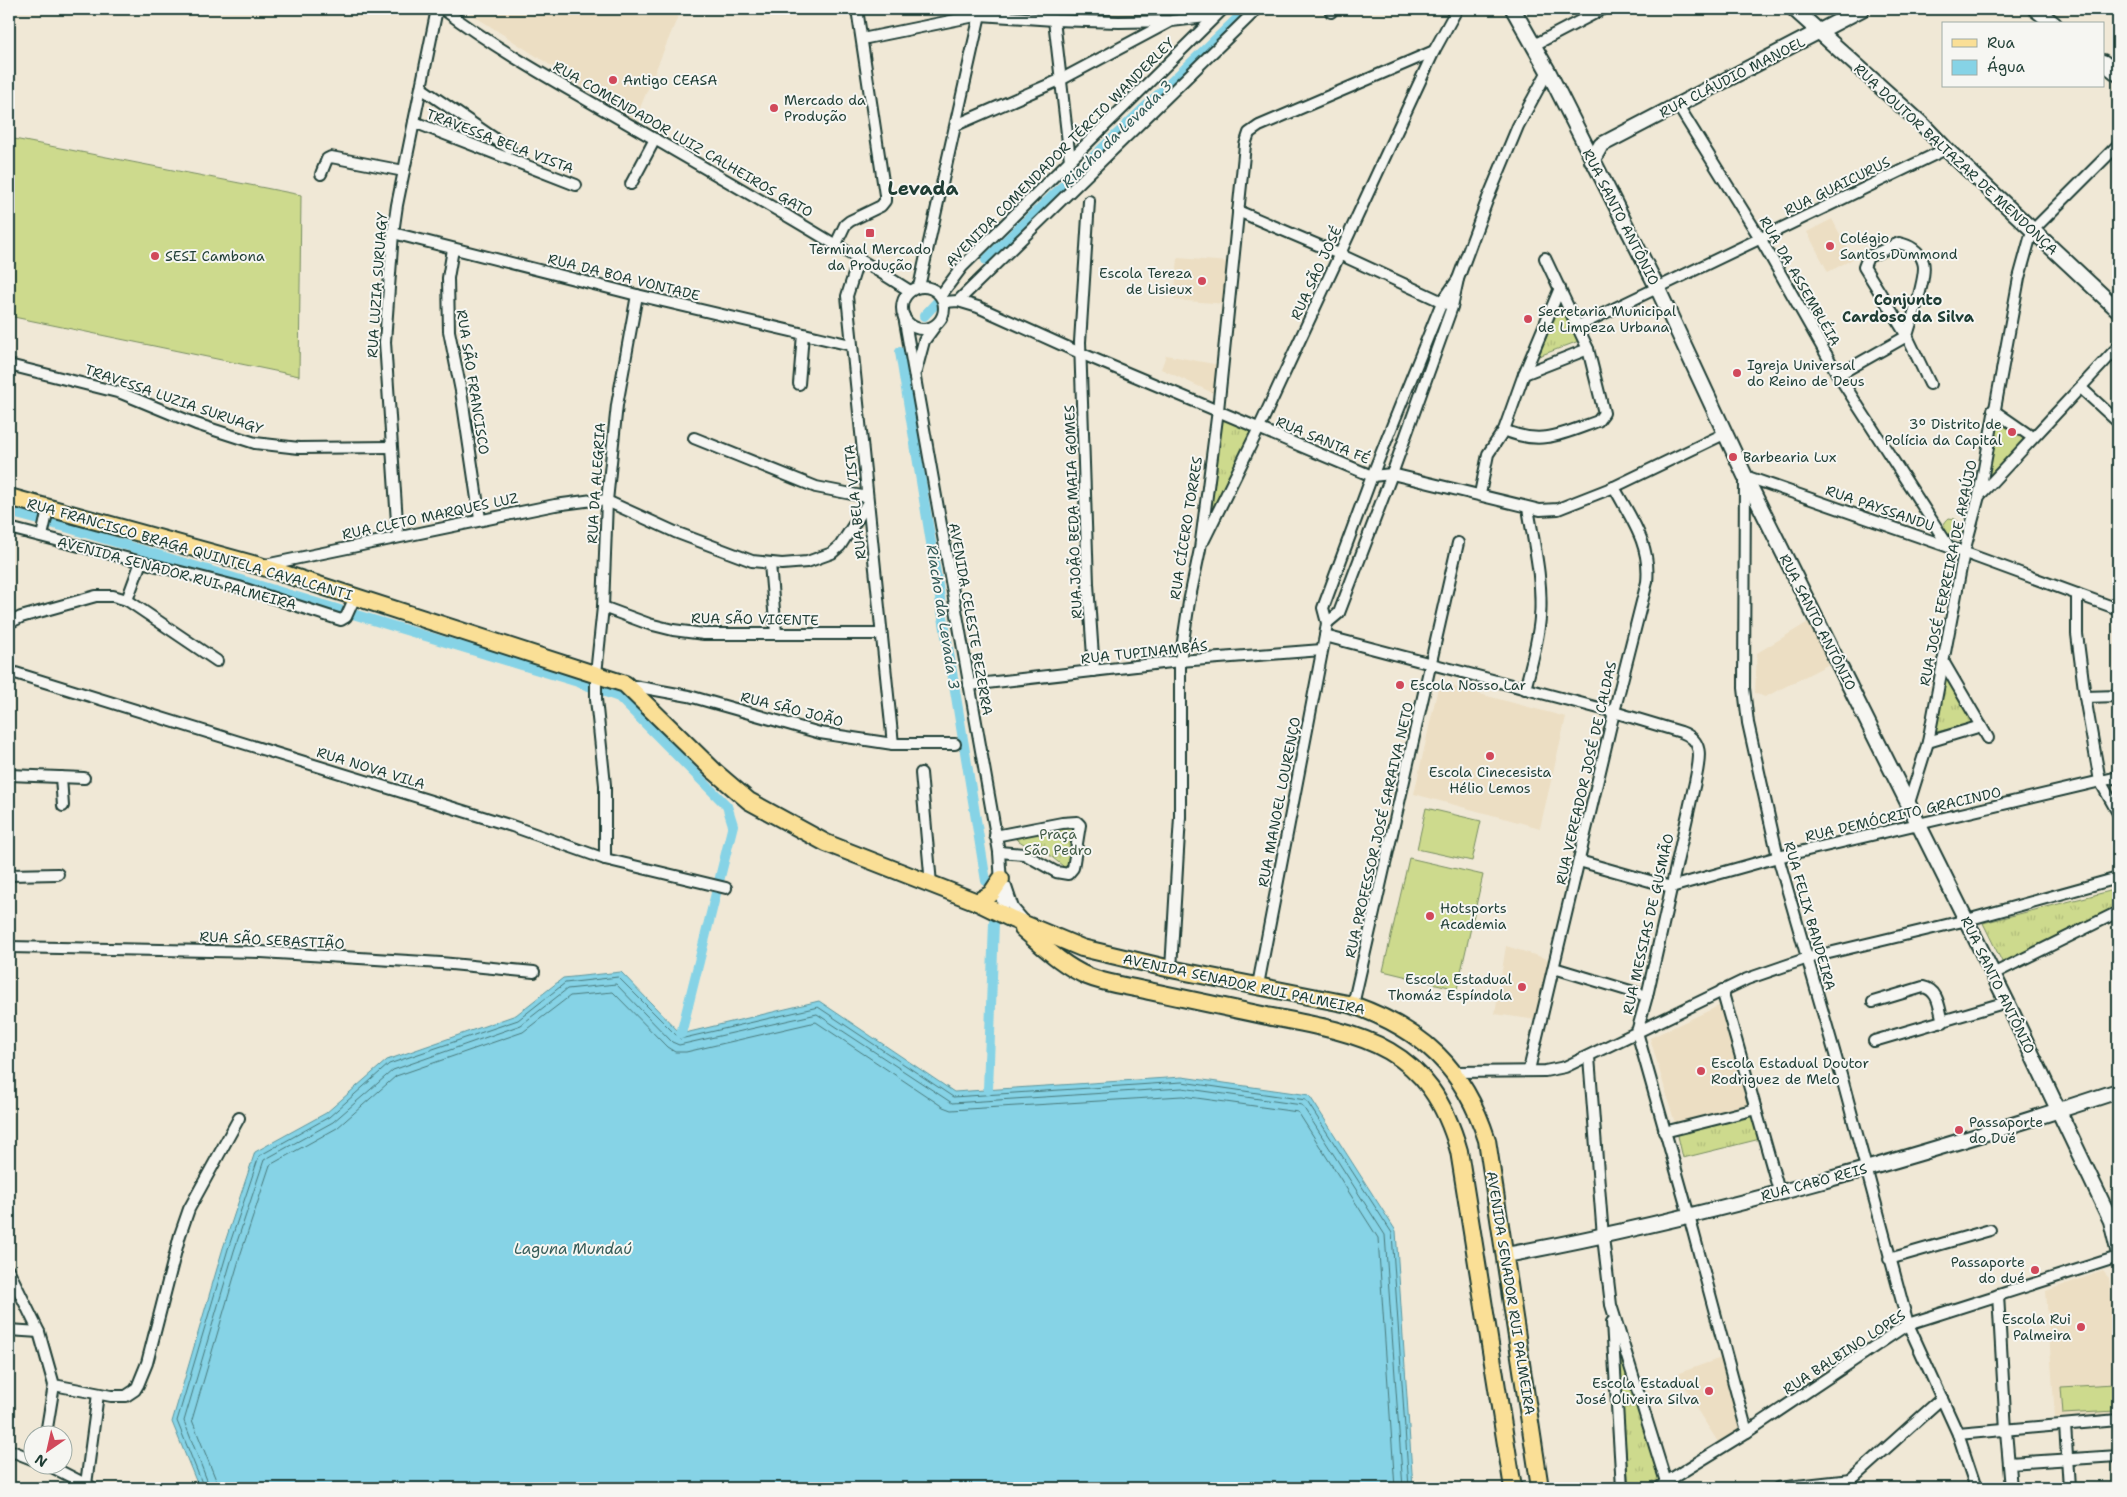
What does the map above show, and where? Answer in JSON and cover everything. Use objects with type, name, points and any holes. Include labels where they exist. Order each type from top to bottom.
[{"type":"main road","name":"RUA FRANCISCO BRAGA QUINTELA CAVALCANTI","points":[[9,497],[48,512],[260,566],[349,610],[429,621]]},
{"type":"main road","name":"AVENIDA SENADOR RUI PALMEIRA","points":[[429,621],[625,684],[714,771],[749,801],[826,843],[977,902],[1007,917],[1090,950],[1172,969],[1353,1005],[1400,1024],[1436,1053],[1454,1072],[1479,1114],[1487,1140],[1540,1488]]},
{"type":"main road","points":[[977,902],[991,894],[1001,874]]},
{"type":"main road","name":"AVENIDA SENADOR RUI PALMEIRA","points":[[1007,917],[1063,962],[1086,975],[1099,980],[1345,1032],[1386,1048],[1418,1073],[1434,1091],[1445,1112],[1459,1151],[1513,1488]]},
{"type":"main road","points":[[1273,1017],[1282,1004],[1279,989]]},
{"type":"main road","points":[[1299,1022],[1298,1007],[1305,994]]},
{"type":"street","name":"RUA LUZIA SURUAGY","points":[[398,537],[385,342],[393,233],[437,9]]},
{"type":"street","name":"RUA COMENDADOR LUIZ CALHEIROS GATO","points":[[443,9],[467,27],[534,69],[915,289]]},
{"type":"street","points":[[836,244],[850,221],[882,206],[886,195],[857,9]]},
{"type":"street","name":"AVENIDA COMENDADOR TÉRCIO WANDERLEY","points":[[942,299],[962,267],[1223,9]]},
{"type":"street","points":[[958,300],[1257,9]]},
{"type":"street","name":"RUA SÃO JOSÉ","points":[[1200,548],[1259,428],[1434,51],[1458,9]]},
{"type":"street","name":"RUA SANTO ANTÔNIO","points":[[1513,9],[1548,71],[1582,142],[1657,287],[1745,476],[2007,1002],[2116,1235],[2118,1250]]},
{"type":"street","points":[[1534,46],[1603,9]]},
{"type":"street","name":"RUA DOUTOR BALTAZAR DE MENDONÇA","points":[[1794,9],[1924,126],[2032,231],[2118,310]]},
{"type":"street","name":"RUA CLÁUDIO MANOEL","points":[[1601,144],[1819,33],[1862,9]]},
{"type":"street","points":[[2035,9],[2051,22]]},
{"type":"street","points":[[862,39],[981,12],[1054,20],[1171,21],[1215,16]]},
{"type":"street","points":[[915,289],[931,288],[942,299],[944,316],[935,326],[921,329],[914,327],[904,316],[903,303],[915,289],[956,126],[981,12]]},
{"type":"street","points":[[1054,20],[1070,160]]},
{"type":"street","points":[[956,126],[1062,79],[1171,21]]},
{"type":"street","name":"RUA CÍCERO TORRES","points":[[1172,969],[1180,817],[1180,662],[1189,602],[1200,548],[1218,410],[1245,145],[1250,133],[1258,126],[1434,51]]},
{"type":"street","points":[[2104,63],[2118,74]]},
{"type":"street","name":"RUA MANOEL LOURENÇO","points":[[1327,623],[1338,613],[1392,474],[1452,307],[1458,279],[1488,198],[1518,126],[1548,71]]},
{"type":"street","points":[[422,88],[510,149]]},
{"type":"street","name":"RUA DA ASSEMBLÉIA","points":[[1677,104],[1760,238],[1838,375],[1948,546]]},
{"type":"street","name":"TRAVESSA BELA VISTA","points":[[414,122],[576,186]]},
{"type":"street","points":[[631,184],[655,139]]},
{"type":"street","points":[[1582,142],[1601,144],[1592,161]]},
{"type":"street","name":"RUA JOSÉ FERREIRA DE ARAÚJO","points":[[1909,803],[1928,742],[1964,552],[1979,496],[1993,410],[2019,278],[2032,231],[2118,145]]},
{"type":"street","name":"RUA GUAICURUS","points":[[1578,326],[1946,149]]},
{"type":"street","points":[[321,174],[327,159],[331,157],[404,171]]},
{"type":"street","name":"RUA JOÃO BEDA MAIA GOMES","points":[[1089,201],[1080,353],[1088,584],[1094,671]]},
{"type":"street","points":[[1238,211],[1340,254],[1452,307]]},
{"type":"street","name":"RUA DA BOA VONTADE","points":[[393,233],[637,295],[851,345]]},
{"type":"street","points":[[1838,375],[1907,336],[1923,277],[1923,262],[1919,255],[1906,245],[1899,243],[1891,245],[1868,258],[1864,267],[1907,336],[1930,384]]},
{"type":"street","name":"RUA SÃO FRANCISCO","points":[[454,249],[448,278],[449,331],[461,391],[480,520]]},
{"type":"street","name":"RUA BELA VISTA","points":[[859,258],[847,296],[893,744]]},
{"type":"street","points":[[1504,430],[1518,436],[1544,438],[1590,424],[1602,418],[1603,403],[1588,349],[1545,258]]},
{"type":"street","name":"RUA MANOEL LOURENÇO","points":[[1258,985],[1325,636],[1327,623],[1323,608],[1372,476],[1442,302],[1458,279]]},
{"type":"street","points":[[1480,494],[1488,454],[1504,430],[1524,374],[1560,288]]},
{"type":"street","name":"RUA DA ALEGRIA","points":[[604,859],[604,785],[596,676],[603,607],[607,501],[617,405],[637,295]]},
{"type":"street","name":"RUA SANTA FÉ","points":[[942,299],[958,300],[978,307],[1080,353],[1372,476],[1392,474],[1480,494],[1528,508],[1540,510],[1558,509],[1614,487],[1726,433]]},
{"type":"street","name":"AVENIDA CELESTE BEZERRA","points":[[904,316],[999,852],[1007,917]]},
{"type":"street","name":"AVENIDA CELESTE BEZERRA","points":[[915,374],[924,341],[935,326]]},
{"type":"street","points":[[799,384],[803,334]]},
{"type":"street","points":[[1979,496],[2118,347]]},
{"type":"street","points":[[1524,374],[1588,349]]},
{"type":"street","name":"TRAVESSA LUZIA SURUAGY","points":[[9,365],[121,393],[196,424],[255,443],[299,448],[391,447]]},
{"type":"street","points":[[2081,388],[2118,422]]},
{"type":"street","points":[[1993,410],[2032,438]]},
{"type":"street","points":[[607,501],[675,532],[752,561],[770,564],[808,562],[832,553],[840,546],[867,500],[816,487],[694,438]]},
{"type":"street","name":"RUA PAYSSANDU","points":[[1745,476],[1948,546],[2118,609]]},
{"type":"street","name":"RUA FELIX BANDEIRA","points":[[1745,476],[1744,688],[1748,723],[1778,857],[1808,958],[1908,1324],[1958,1434],[1976,1488]]},
{"type":"street","name":"RUA VEREADOR JOSÉ DE CALDAS","points":[[1529,1070],[1614,712],[1647,582],[1649,566],[1642,538],[1614,487]]},
{"type":"street","name":"RUA CLETO MARQUES LUZ","points":[[260,566],[555,505],[593,500],[607,501]]},
{"type":"street","points":[[1745,507],[1751,502],[1759,504]]},
{"type":"street","points":[[1525,689],[1534,653],[1540,609],[1539,576],[1528,508]]},
{"type":"street","points":[[43,532],[48,512]]},
{"type":"street","name":"AVENIDA SENADOR RUI PALMEIRA","points":[[9,528],[43,532],[141,562],[239,587],[341,620],[349,610]]},
{"type":"street","name":"RUA PROFESSOR JOSÉ SARAIVA NETO","points":[[1353,1005],[1458,543]]},
{"type":"street","points":[[127,600],[141,562]]},
{"type":"street","points":[[770,564],[776,633]]},
{"type":"street","points":[[2077,594],[2077,634],[2085,698],[2100,781],[2118,814]]},
{"type":"street","points":[[9,623],[21,617],[96,596],[113,596],[127,600],[216,661]]},
{"type":"street","name":"RUA SÃO VICENTE","points":[[603,607],[649,624],[672,630],[704,634],[881,634]]},
{"type":"street","points":[[1325,636],[1614,712]]},
{"type":"street","name":"RUA TUPINAMBÁS","points":[[969,685],[1180,662],[1322,650]]},
{"type":"street","points":[[1943,660],[1988,738]]},
{"type":"street","name":"RUA NOVA VILA","points":[[9,671],[512,826],[604,859],[721,887]]},
{"type":"street","name":"RUA SÃO JOÃO","points":[[625,684],[689,696],[820,733],[893,744],[955,744]]},
{"type":"street","points":[[2085,698],[2118,696]]},
{"type":"street","name":"RUA MESSIAS DE GUSMÃO","points":[[1614,712],[1681,732],[1694,738],[1699,756],[1695,782],[1647,996],[1637,1032],[1664,1132],[1690,1216],[1746,1432]]},
{"type":"street","points":[[1928,742],[1981,726]]},
{"type":"street","points":[[921,773],[931,884]]},
{"type":"street","points":[[9,775],[84,778]]},
{"type":"street","points":[[61,777],[63,806]]},
{"type":"street","name":"RUA DEMÓCRITO GRACINDO","points":[[1671,887],[1778,857],[2118,777]]},
{"type":"street","points":[[996,836],[1062,823],[1077,822],[1080,825],[1073,868],[1068,874],[1056,872],[1024,854],[999,852]]},
{"type":"street","points":[[1580,861],[1671,887]]},
{"type":"street","points":[[9,875],[58,874]]},
{"type":"street","name":"AVENIDA CELESTE BEZERRA","points":[[1001,874],[1013,908],[1029,926]]},
{"type":"street","points":[[1454,1072],[1556,1070],[1589,1057],[1722,990],[1747,979],[1808,958],[1967,920],[2118,878]]},
{"type":"street","points":[[1993,974],[2118,912]]},
{"type":"street","name":"RUA SÃO SEBASTIÃO","points":[[9,947],[261,952],[441,963],[534,972]]},
{"type":"street","points":[[1554,968],[1647,996]]},
{"type":"street","points":[[1873,1002],[1923,987],[1928,988],[1934,993],[1943,1022]]},
{"type":"street","points":[[1722,990],[1779,1191]]},
{"type":"street","points":[[1874,1041],[2007,1002]]},
{"type":"street","points":[[1589,1057],[1603,1237],[1611,1305],[1622,1488]]},
{"type":"street","name":"RUA CABO REIS","points":[[1506,1255],[1603,1237],[1690,1216],[1865,1169],[2118,1091]]},
{"type":"street","points":[[1664,1132],[1756,1109]]},
{"type":"street","points":[[54,1385],[120,1397],[130,1394],[138,1385],[147,1364],[180,1235],[189,1210],[239,1118]]},
{"type":"street","points":[[1889,1259],[1990,1230]]},
{"type":"street","name":"RUA BALBINO LOPES","points":[[1663,1485],[1908,1324],[2118,1257]]},
{"type":"street","points":[[9,1271],[39,1332],[54,1385],[48,1424]]},
{"type":"street","points":[[1998,1295],[2011,1488]]},
{"type":"street","points":[[1611,1305],[1663,1485]]},
{"type":"street","points":[[9,1330],[39,1332]]},
{"type":"street","points":[[66,1474],[90,1486],[98,1394]]},
{"type":"street","points":[[1842,1488],[1942,1398]]},
{"type":"street","points":[[1958,1434],[2118,1420]]},
{"type":"street","points":[[2065,1425],[2069,1488]]},
{"type":"street","points":[[9,1450],[22,1455]]},
{"type":"street","points":[[2009,1462],[2118,1456]]},
{"type":"street","points":[[1778,1488],[1851,1480]]},
{"type":"shaded area","name":"Antigo CEASA","points":[[467,9],[681,9],[635,120],[468,12]]},
{"type":"shaded area","name":"Colégio Santos Dummond","points":[[1832,219],[1853,259],[1828,272],[1807,232]]},
{"type":"shaded area","name":"Escola Tereza de Lisieux","points":[[1178,258],[1229,262],[1226,304],[1174,300]]},
{"type":"shaded area","points":[[1166,355],[1219,365],[1216,392],[1213,393],[1161,369]]},
{"type":"shaded area","points":[[1810,621],[1831,663],[1765,697],[1755,693],[1757,653]]},
{"type":"shaded area","name":"Escola Cinecesista Hélio Lemos","points":[[1439,683],[1566,717],[1540,828],[1414,794]]},
{"type":"shaded area","name":"Escola Estadual Thomáz Espíndola","points":[[1506,946],[1551,960],[1537,1020],[1495,1014]]},
{"type":"shaded area","name":"Escola Estadual Doutor Rodriguez de Melo","points":[[1723,1004],[1752,1105],[1676,1127],[1650,1038]]},
{"type":"shaded area","name":"Escola Rui Palmeira","points":[[2103,1271],[2109,1278],[2118,1363],[2118,1415],[2055,1418],[2046,1291]]},
{"type":"shaded area","name":"Escola Estadual José Oliveira Silva","points":[[1721,1358],[1741,1431],[1720,1445],[1696,1408],[1679,1373]]},
{"type":"green space","name":"SESI Cambona","points":[[9,138],[301,195],[299,376],[9,316]]},
{"type":"green space","points":[[1564,294],[1584,339],[1539,356]]},
{"type":"green space","points":[[1220,417],[1254,430],[1207,526]]},
{"type":"green space","points":[[1997,418],[2028,439],[1988,482]]},
{"type":"green space","points":[[1949,518],[1955,519],[1965,527],[1965,532],[1957,540],[1949,537],[1944,531],[1944,525]]},
{"type":"green space","points":[[1946,674],[1975,723],[1936,732]]},
{"type":"green space","points":[[1426,808],[1481,821],[1472,861],[1417,849]]},
{"type":"green space","name":"Praça São Pedro","points":[[1078,821],[1068,870],[1048,854],[1024,844],[1008,834]]},
{"type":"green space","points":[[1409,858],[1483,875],[1457,989],[1383,971]]},
{"type":"green space","points":[[2118,889],[2118,911],[2005,968],[1983,923]]},
{"type":"green space","points":[[1752,1105],[1760,1139],[1683,1158],[1676,1127]]},
{"type":"green space","points":[[1617,1344],[1622,1350],[1660,1484],[1651,1488],[1629,1488]]},
{"type":"green space","points":[[2114,1384],[2116,1411],[2063,1414],[2061,1387]]},
{"type":"water","name":"Laguna Mundaú","points":[[621,972],[681,1034],[819,1001],[954,1092],[1182,1077],[1309,1095],[1396,1231],[1413,1488],[199,1488],[172,1422],[223,1248],[255,1152],[326,1113],[387,1060],[516,1015],[563,978]]},
{"type":"waterway","name":"Riacho da Levada 3","points":[[986,260],[1247,9]]},
{"type":"waterway","name":"Riacho da Levada 3","points":[[924,316],[939,300]]},
{"type":"waterway","name":"Riacho da Levada 3","points":[[900,352],[986,881]]},
{"type":"waterway","points":[[9,512],[69,528],[578,682],[619,697],[727,806],[733,825],[681,1034]]},
{"type":"waterway","name":"Riacho da Levada 3","points":[[988,1090],[994,922]]},
{"type":"place","name":"Antigo CEASA","points":[[613,80]]},
{"type":"place","name":"Mercado da Produção","points":[[774,108]]},
{"type":"place","name":"Terminal Mercado da Produção","points":[[870,233]]},
{"type":"place","name":"Colégio Santos Dummond","points":[[1830,246]]},
{"type":"place","name":"SESI Cambona","points":[[155,256]]},
{"type":"place","name":"Escola Tereza de Lisieux","points":[[1202,281]]},
{"type":"place","name":"Secretaria Municipal de Limpeza Urbana","points":[[1528,319]]},
{"type":"place","name":"Igreja Universal do Reino de Deus","points":[[1737,373]]},
{"type":"place","name":"3º Distrito de Polícia da Capital","points":[[2012,432]]},
{"type":"place","name":"Barbearia Lux","points":[[1733,457]]},
{"type":"place","name":"Escola Nosso Lar","points":[[1400,685]]},
{"type":"place","name":"Escola Cinecesista Hélio Lemos","points":[[1490,756]]},
{"type":"place","name":"Hotsports Academia","points":[[1430,916]]},
{"type":"place","name":"Escola Estadual Thomáz Espíndola","points":[[1522,987]]},
{"type":"place","name":"Escola Estadual Doutor Rodriguez de Melo","points":[[1701,1071]]},
{"type":"place","name":"Passaporte do Dué","points":[[1959,1130]]},
{"type":"place","name":"Passaporte do dué","points":[[2035,1270]]},
{"type":"place","name":"Escola Rui Palmeira","points":[[2081,1327]]},
{"type":"place","name":"Escola Estadual José Oliveira Silva","points":[[1709,1391]]},
{"type":"district","name":"Levada","points":[[923,188]]},
{"type":"district","name":"Conjunto Cardoso da Silva","points":[[1908,308]]}]
